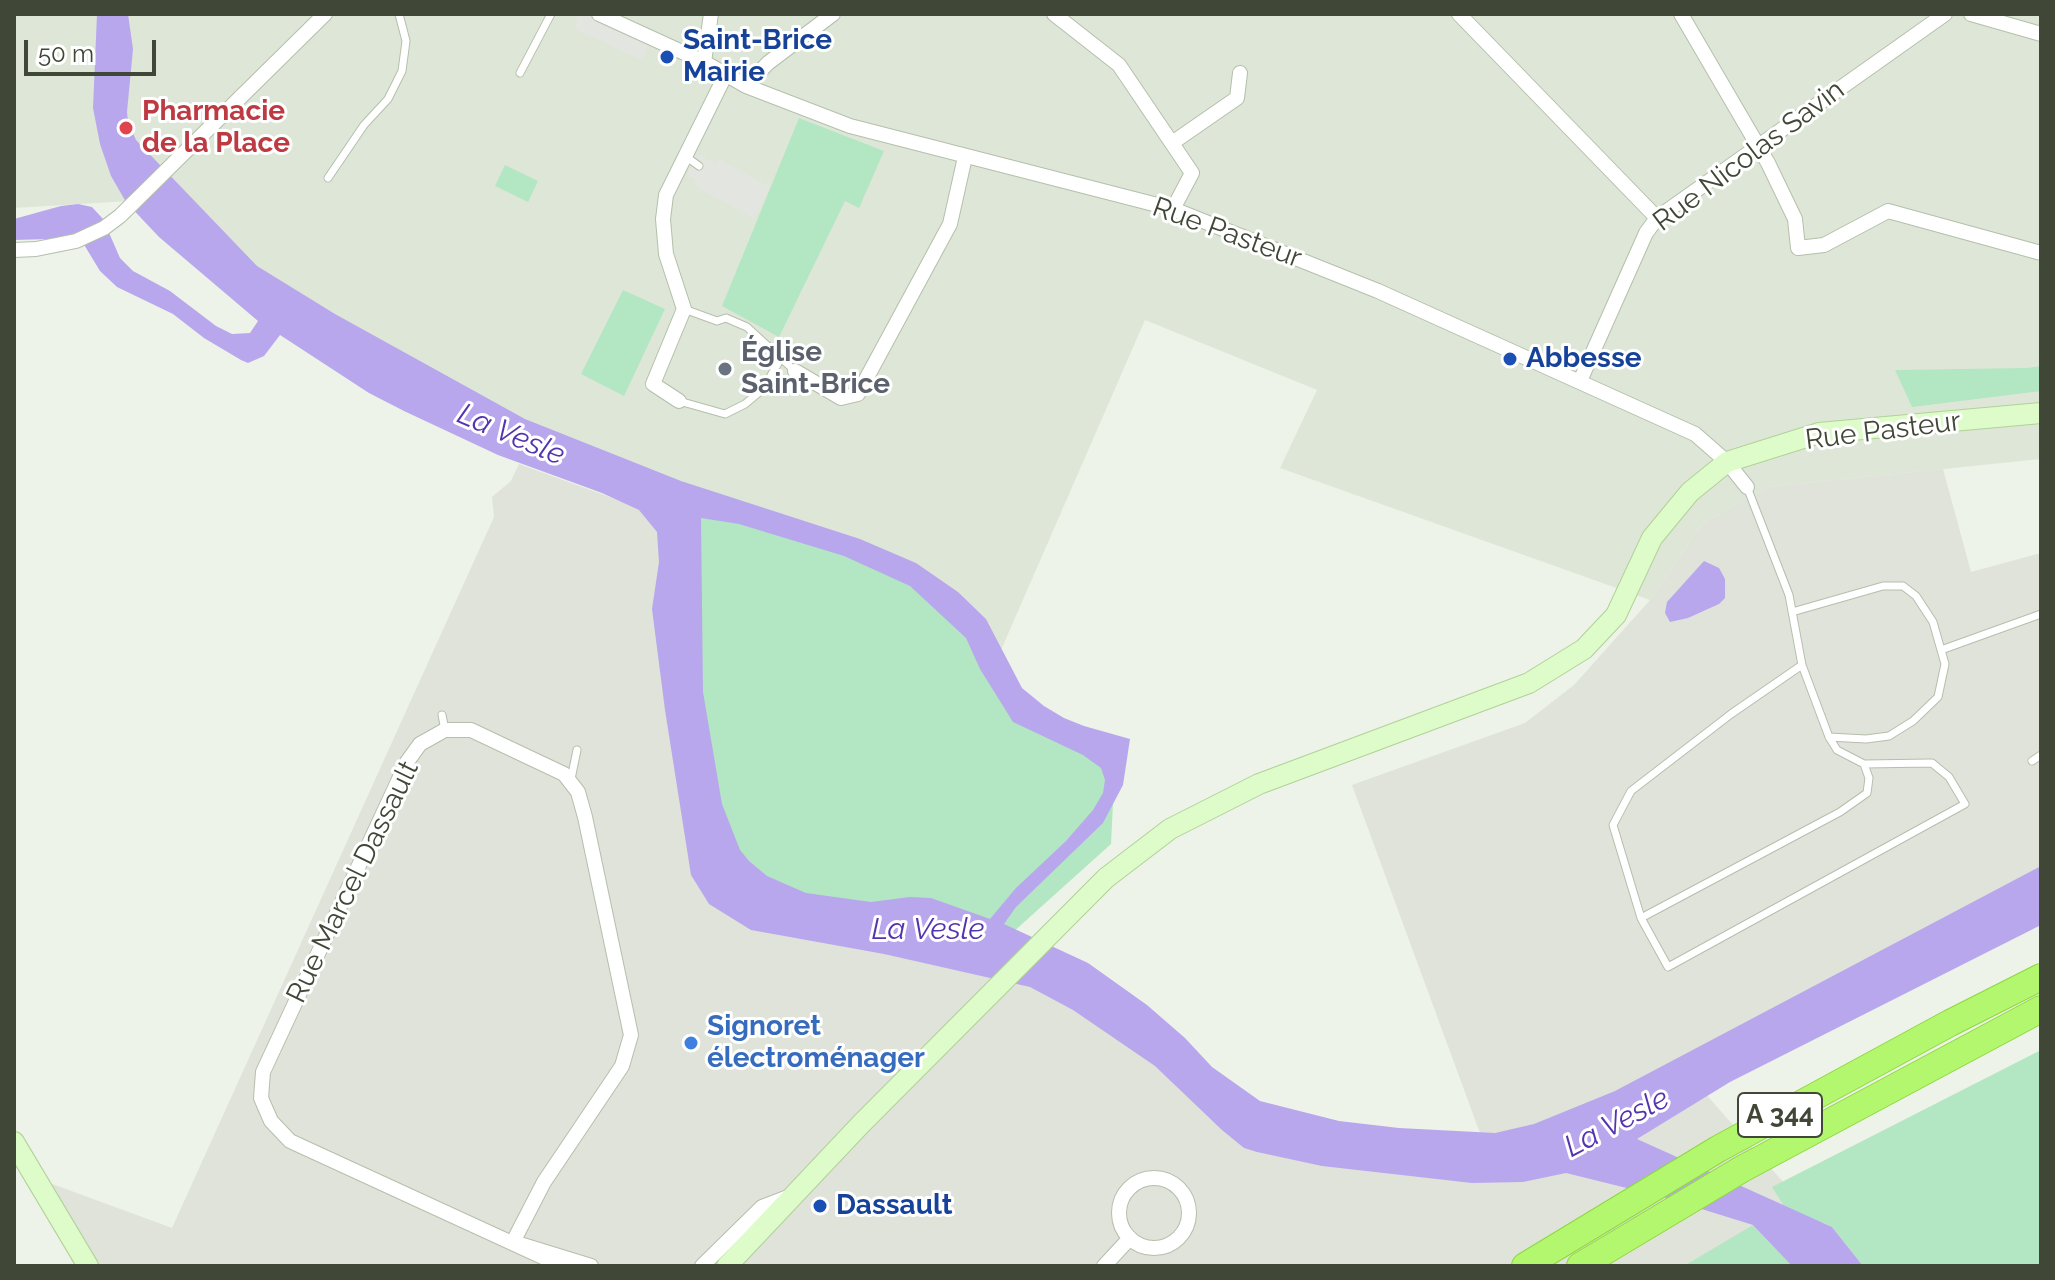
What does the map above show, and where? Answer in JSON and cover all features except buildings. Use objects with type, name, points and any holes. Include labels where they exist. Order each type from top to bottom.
[{"type":"highway","name":"A 344","points":[[1525,1266],[1718,1149],[2041,977]]},
{"type":"highway","name":"A 344","points":[[1580,1266],[1742,1169],[2041,1009]]},
{"type":"street","points":[[14,250],[76,241],[104,228],[126,212],[325,14]]},
{"type":"street","name":"Rue Pasteur","points":[[599,14],[704,62],[746,86],[850,126],[1173,209],[1378,291],[1695,434],[1727,462],[1747,487]]},
{"type":"street","points":[[704,62],[711,14]]},
{"type":"street","points":[[746,86],[768,63],[833,14]]},
{"type":"street","points":[[1054,14],[1119,65],[1192,173],[1173,209]]},
{"type":"street","points":[[1459,14],[1657,218]]},
{"type":"street","points":[[1681,14],[1759,145],[1795,219],[1798,248],[1824,245],[1888,211],[2041,253]]},
{"type":"street","name":"Rue Nicolas Savin","points":[[1580,381],[1646,233],[1657,218],[1945,14]]},
{"type":"street","points":[[1971,14],[2041,34]]},
{"type":"street","points":[[1172,143],[1237,98],[1240,73]]},
{"type":"street","points":[[679,401],[653,384],[684,309],[666,254],[663,219],[666,195],[726,74]]},
{"type":"street","points":[[795,371],[841,398],[858,394],[868,381],[950,224],[965,157]]},
{"type":"street","name":"Rue Pasteur","points":[[727,1266],[743,1257],[796,1194],[1106,878],[1170,829],[1259,784],[1529,683],[1584,649],[1616,615],[1652,538],[1690,492],[1727,462],[1819,433],[2041,413]]},
{"type":"street","name":"Rue Marcel Dassault","points":[[562,1266],[290,1141],[271,1121],[261,1098],[263,1072],[407,762],[420,744],[444,722],[471,730],[564,774],[570,782]]},
{"type":"street","points":[[513,1242],[544,1182],[622,1066],[631,1035],[585,817],[578,792],[570,782]]},
{"type":"street","points":[[14,1142],[88,1266]]},
{"type":"street","points":[[1164,1179],[1174,1184],[1187,1203],[1189,1214],[1181,1235],[1162,1247],[1139,1245],[1130,1238],[1119,1218],[1119,1206],[1124,1196],[1141,1180],[1164,1179]]},
{"type":"street","points":[[702,1266],[762,1207],[796,1194]]},
{"type":"street","points":[[1104,1266],[1130,1238]]},
{"type":"street","name":"Rue Marcel Dassault","points":[[513,1242],[591,1266]]},
{"type":"lane","points":[[328,178],[364,125],[388,99],[402,71],[406,41],[399,14]]},
{"type":"lane","points":[[520,73],[551,14]]},
{"type":"lane","points":[[685,156],[699,166]]},
{"type":"lane","points":[[684,309],[717,321],[726,318],[747,327],[795,371]]},
{"type":"lane","points":[[679,401],[725,414],[745,404],[763,389],[780,360]]},
{"type":"lane","points":[[1747,487],[1789,595],[1802,665],[1829,737],[1837,750],[1864,764],[1932,763],[1949,777],[1965,804],[1668,967],[1641,918],[1613,825],[1631,791],[1731,714],[1802,665]]},
{"type":"lane","points":[[1792,612],[1883,586],[1903,586],[1916,596],[1933,622],[1945,664],[1938,697],[1913,721],[1889,736],[1866,739],[1829,737]]},
{"type":"lane","points":[[1941,650],[2041,614]]},
{"type":"lane","points":[[570,782],[577,750]]},
{"type":"lane","points":[[2032,761],[2041,755]]},
{"type":"lane","points":[[1641,918],[1840,812],[1867,793],[1869,778],[1864,764]]},
{"type":"shaded area","points":[[14,14],[2041,14],[2041,459],[1769,487],[1703,523],[1650,600],[1280,468],[1317,390],[1145,320],[998,657],[414,383],[162,199],[14,208]]},
{"type":"shaded area","points":[[578,14],[599,14],[651,38],[642,60],[575,29]]},
{"type":"shaded area","points":[[698,154],[716,164],[719,159],[770,187],[754,219],[693,185],[696,180],[687,174]]},
{"type":"shaded area","points":[[519,464],[662,516],[708,884],[1118,1004],[1270,1121],[1484,1144],[1352,785],[1525,723],[1574,685],[1650,600],[1703,523],[1769,487],[1943,469],[1971,572],[2041,553],[2041,891],[1689,1075],[1857,1266],[75,1266],[28,1179],[55,1185],[172,1228],[494,517],[492,497],[511,481]]},
{"type":"green space","points":[[799,118],[884,151],[859,208],[845,201],[779,337],[722,306]]},
{"type":"green space","points":[[505,165],[538,181],[528,202],[495,186]]},
{"type":"green space","points":[[623,290],[665,309],[624,396],[581,374]]},
{"type":"green space","points":[[2041,366],[2041,391],[1912,407],[1895,370],[2027,368]]},
{"type":"green space","points":[[704,494],[910,573],[998,657],[1026,710],[1115,762],[1111,844],[982,960],[708,884],[662,516]]},
{"type":"green space","points":[[2041,1050],[2041,1266],[1863,1266],[1832,1227],[1784,1206],[1772,1187]]},
{"type":"green space","points":[[1753,1225],[1792,1266],[1684,1266]]},
{"type":"water","name":"La Vesle","points":[[97,14],[128,14],[133,49],[127,112],[136,140],[257,266],[335,314],[525,419],[681,481],[860,539],[916,563],[958,592],[986,619],[1022,688],[1064,718],[1130,739],[1123,785],[1103,823],[1016,907],[1004,924],[1088,963],[1147,1005],[1212,1067],[1260,1101],[1339,1121],[1399,1128],[1495,1133],[1534,1124],[1615,1091],[2041,866],[2041,925],[1730,1082],[1637,1139],[1832,1227],[1863,1266],[1792,1266],[1753,1225],[1663,1197],[1566,1173],[1523,1182],[1472,1183],[1322,1166],[1244,1148],[1155,1066],[1073,1010],[1030,987],[884,954],[751,930],[709,904],[691,875],[665,710],[652,609],[659,562],[657,532],[639,510],[498,455],[404,411],[369,393],[280,335],[264,356],[248,363],[241,360],[204,338],[173,314],[117,287],[100,271],[77,233],[51,239],[14,240],[14,219],[61,206],[78,204],[92,207],[103,219],[120,258],[133,271],[170,291],[216,326],[232,334],[250,333],[258,321],[159,237],[126,202],[111,176],[100,144],[93,108]],"holes":[[[701,518],[739,524],[844,556],[910,586],[966,638],[980,669],[1013,722],[1083,755],[1101,768],[1105,780],[1103,793],[1093,810],[990,919],[931,898],[871,902],[806,893],[767,876],[740,850],[722,804],[703,692]]]},
{"type":"water","points":[[1704,561],[1719,568],[1725,579],[1725,598],[1719,604],[1688,618],[1670,622],[1665,613],[1667,602]]},
{"type":"place","name":"Saint-Brice Mairie","points":[[667,57]]},
{"type":"place","name":"Pharmacie de la Place","points":[[126,128]]},
{"type":"place","name":"Abbesse","points":[[1510,359]]},
{"type":"place","name":"Église Saint-Brice","points":[[725,369]]},
{"type":"place","name":"Signoret électroménager","points":[[691,1043]]},
{"type":"place","name":"Dassault","points":[[820,1206]]}]
